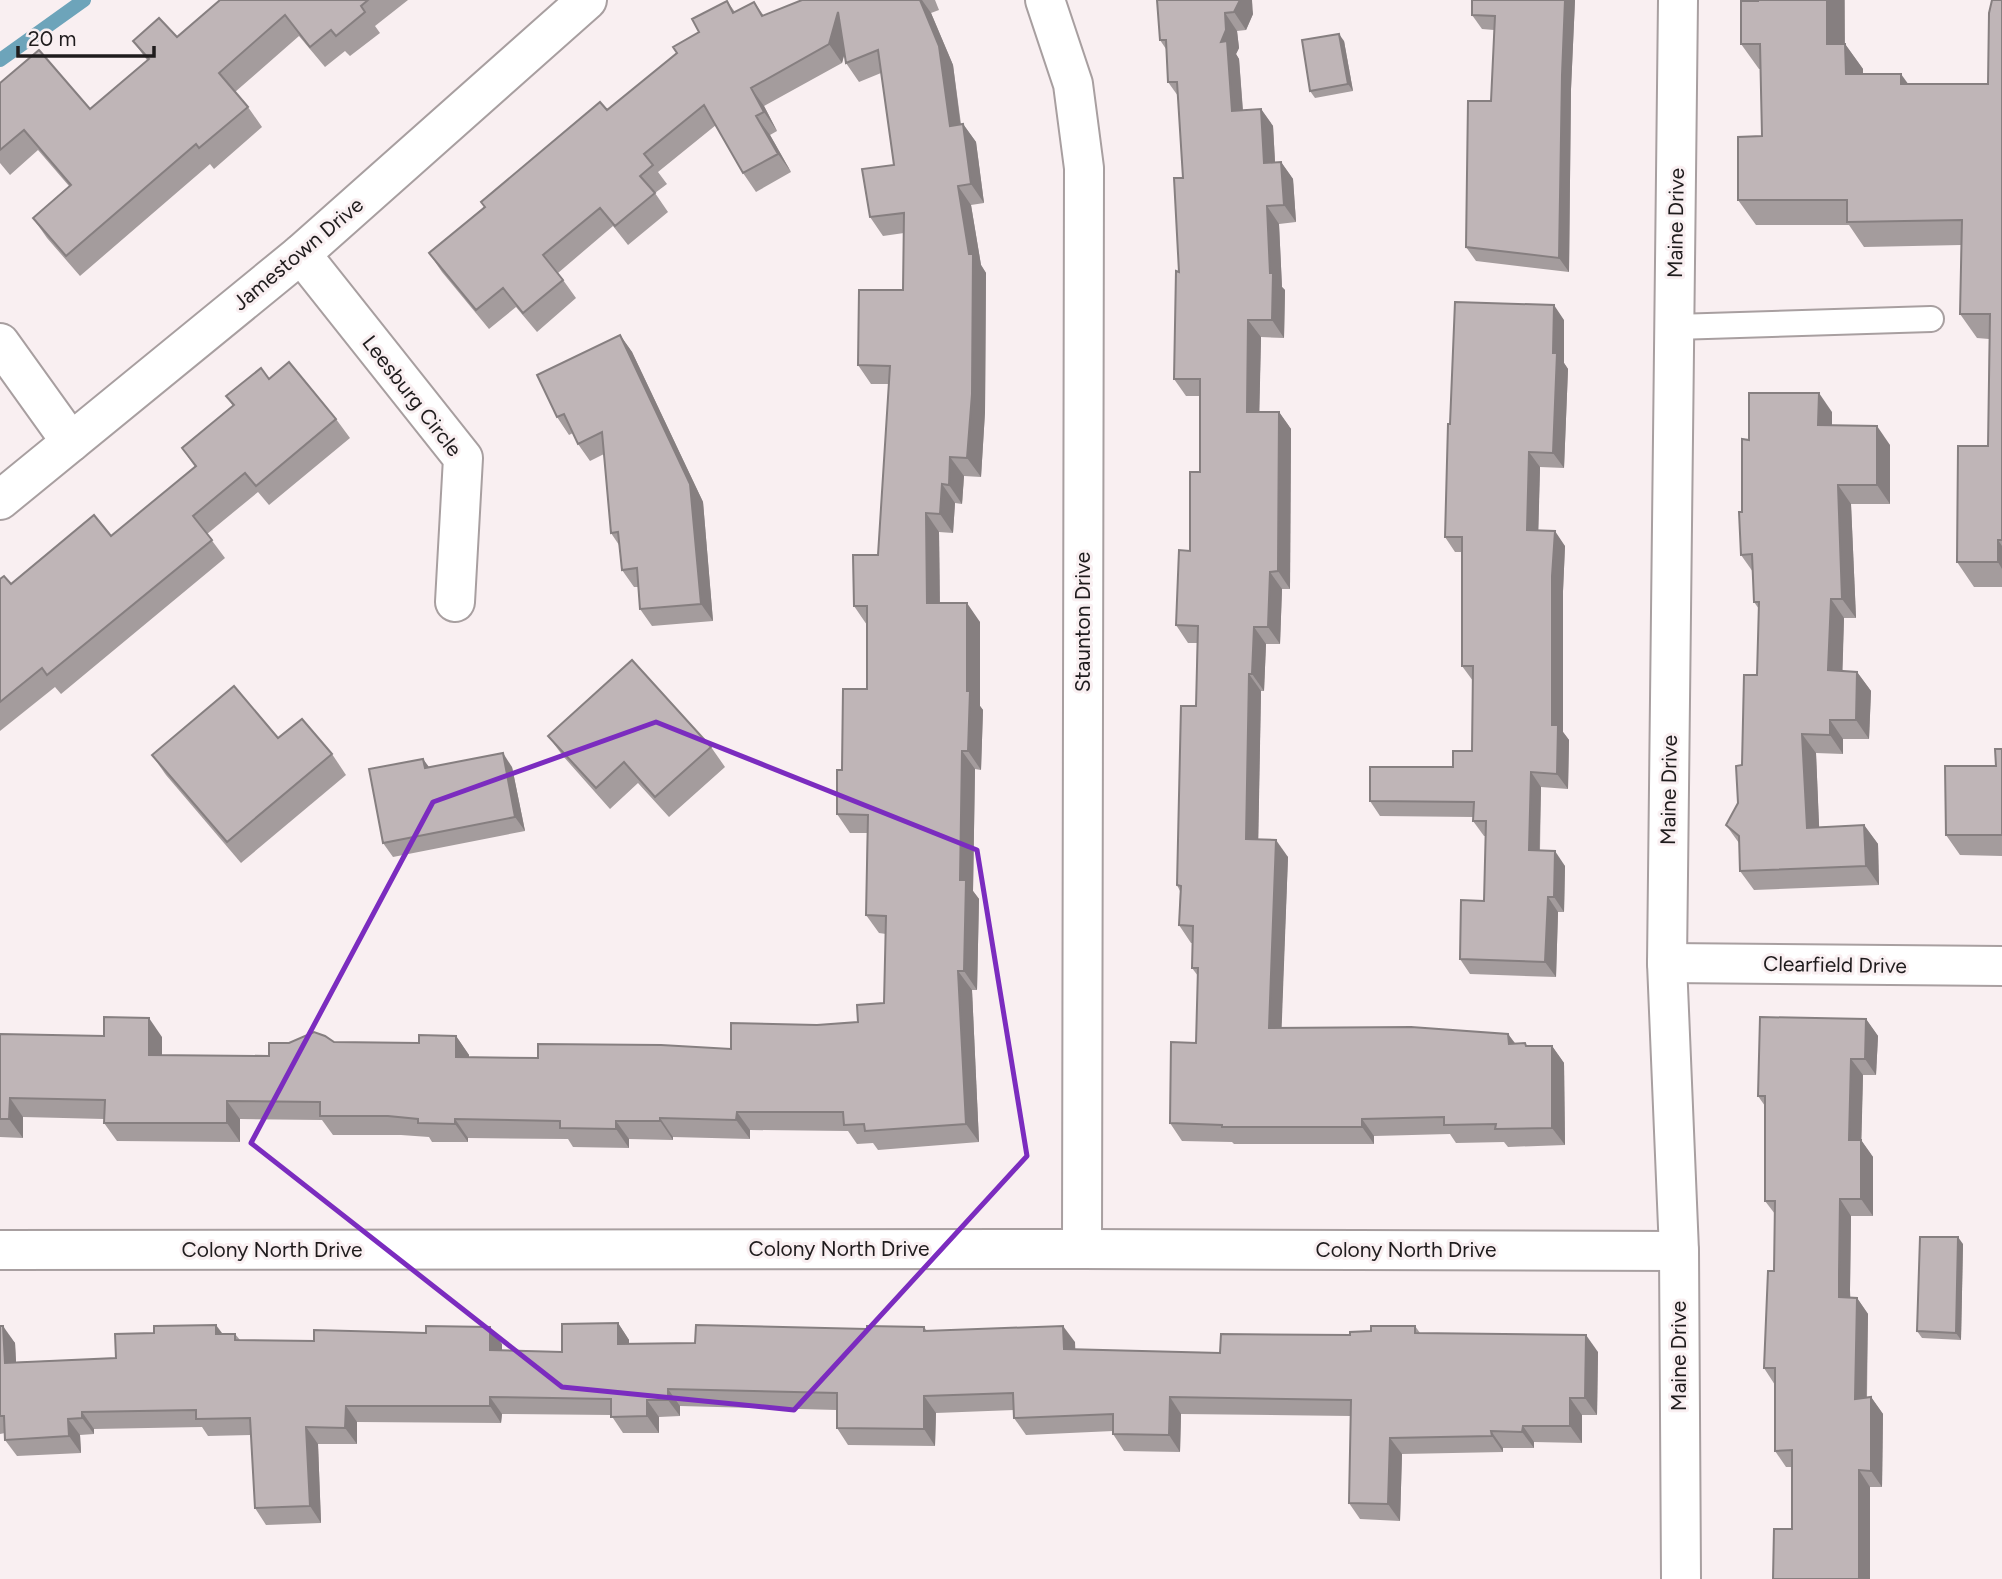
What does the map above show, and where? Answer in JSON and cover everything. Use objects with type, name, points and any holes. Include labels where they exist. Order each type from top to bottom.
[{"type":"street","name":"Jamestown Drive","points":[[0,500],[301,254],[587,0]]},
{"type":"street","name":"Staunton Drive","points":[[1045,0],[1073,84],[1084,167],[1082,1249]]},
{"type":"street","name":"Maine Drive","points":[[1678,0],[1667,963],[1679,1251],[1681,1579]]},
{"type":"street","name":"Leesburg Circle","points":[[301,254],[463,458],[455,601]]},
{"type":"street","points":[[0,343],[71,442]]},
{"type":"street","name":"Clearfield Drive","points":[[1667,963],[2002,966]]},
{"type":"street","name":"Colony North Drive","points":[[0,1250],[1679,1251]]},
{"type":"lane","points":[[1675,327],[1931,319]]},
{"type":"highlighted area","points":[[656,722],[977,850],[1027,1156],[794,1410],[562,1387],[251,1143],[433,802]]},
{"type":"building","points":[[220,0],[368,0],[361,6],[365,12],[336,36],[331,30],[310,47],[285,15],[219,73],[248,107],[199,148],[196,144],[66,256],[33,218],[71,185],[24,130],[0,150],[0,83],[39,50],[90,109],[149,59],[133,41],[159,18],[177,37]]},
{"type":"building","points":[[802,0],[920,0],[939,46],[950,126],[963,124],[971,184],[958,186],[969,254],[973,254],[972,394],[967,458],[950,457],[949,485],[942,484],[940,514],[926,513],[927,603],[967,603],[967,691],[970,691],[968,751],[962,751],[960,880],[966,880],[964,971],[958,971],[966,1124],[865,1131],[864,1124],[844,1125],[843,1112],[737,1112],[736,1120],[660,1118],[660,1121],[616,1121],[616,1129],[560,1128],[560,1121],[455,1119],[455,1124],[418,1123],[418,1119],[388,1116],[320,1116],[320,1102],[227,1101],[227,1123],[104,1123],[105,1100],[10,1098],[9,1119],[0,1119],[0,1034],[104,1036],[104,1017],[149,1018],[149,1055],[269,1056],[269,1043],[289,1043],[314,1032],[334,1042],[419,1043],[419,1035],[456,1036],[456,1057],[538,1058],[538,1044],[661,1045],[731,1049],[731,1023],[817,1025],[858,1022],[857,1005],[884,1003],[886,916],[866,915],[868,815],[837,814],[837,770],[842,770],[843,689],[867,689],[867,606],[854,606],[853,555],[878,555],[890,366],[858,365],[859,290],[903,290],[904,213],[870,217],[862,169],[894,165],[878,50],[846,63],[838,12],[829,44],[751,88],[764,112],[756,116],[778,154],[743,173],[704,105],[644,154],[653,165],[640,176],[655,193],[615,226],[600,208],[543,255],[563,280],[523,313],[503,288],[476,310],[429,253],[485,207],[481,202],[600,102],[607,110],[677,53],[673,47],[699,32],[692,19],[727,1],[733,13],[754,2],[762,16]]},
{"type":"building","points":[[1157,0],[1240,0],[1234,12],[1225,13],[1226,30],[1221,42],[1227,41],[1232,111],[1261,109],[1264,163],[1281,162],[1284,205],[1267,206],[1270,273],[1273,273],[1272,320],[1248,320],[1247,412],[1279,412],[1278,571],[1270,572],[1268,627],[1254,627],[1252,674],[1249,674],[1246,839],[1276,840],[1269,1028],[1411,1027],[1508,1034],[1509,1044],[1552,1046],[1552,1128],[1495,1129],[1496,1124],[1444,1125],[1444,1117],[1362,1119],[1362,1127],[1222,1127],[1170,1123],[1171,1042],[1196,1043],[1198,968],[1192,968],[1193,926],[1179,925],[1181,886],[1177,885],[1181,706],[1196,706],[1198,626],[1176,625],[1179,550],[1190,551],[1190,472],[1200,472],[1200,379],[1174,379],[1176,271],[1179,272],[1174,178],[1183,178],[1177,82],[1168,82],[1166,40],[1160,40]]},
{"type":"building","points":[[1472,0],[1565,0],[1559,258],[1466,247],[1468,101],[1491,101],[1495,16],[1472,15]]},
{"type":"building","points":[[1827,0],[1827,44],[1845,44],[1846,74],[1901,74],[1901,84],[1988,84],[1989,13],[1992,0],[2002,0],[2002,540],[1998,540],[1998,562],[1957,562],[1958,446],[1988,446],[1990,314],[1960,314],[1962,220],[1847,222],[1847,200],[1738,200],[1738,137],[1762,136],[1760,44],[1741,44],[1741,1]]},
{"type":"building","points":[[1339,34],[1348,84],[1310,91],[1302,40]]},
{"type":"building","points":[[1455,302],[1554,305],[1553,353],[1557,353],[1553,453],[1529,452],[1527,530],[1555,531],[1552,576],[1552,725],[1558,725],[1557,774],[1531,772],[1529,850],[1555,851],[1554,897],[1548,897],[1545,962],[1460,959],[1461,900],[1484,901],[1486,821],[1473,821],[1474,802],[1370,801],[1370,767],[1453,767],[1453,751],[1472,751],[1473,666],[1462,666],[1462,537],[1445,537]]},
{"type":"building","points":[[620,335],[690,484],[701,604],[640,609],[637,568],[622,570],[618,532],[611,533],[602,432],[578,444],[564,414],[557,417],[537,375]]},
{"type":"building","points":[[289,362],[336,419],[256,486],[245,473],[193,516],[212,540],[47,675],[42,668],[0,702],[0,579],[4,576],[11,584],[94,515],[111,536],[196,466],[182,448],[234,405],[226,396],[261,368],[269,379]]},
{"type":"building","points":[[1749,393],[1819,393],[1818,425],[1877,426],[1877,485],[1838,485],[1842,599],[1831,599],[1828,670],[1857,672],[1856,720],[1830,720],[1830,735],[1802,734],[1807,828],[1864,825],[1866,866],[1740,871],[1739,836],[1726,825],[1738,803],[1736,766],[1742,765],[1744,675],[1757,675],[1759,602],[1754,602],[1752,554],[1741,555],[1739,512],[1742,512],[1742,439],[1749,440]]},
{"type":"building","points":[[632,660],[711,747],[655,797],[624,762],[596,788],[548,736]]},
{"type":"building","points":[[234,686],[278,738],[302,719],[332,754],[227,842],[152,755]]},
{"type":"building","points":[[1995,749],[2002,749],[2002,835],[1946,835],[1945,766],[1996,766]]},
{"type":"building","points":[[503,753],[515,817],[383,843],[369,769],[423,759],[425,768]]},
{"type":"building","points":[[1760,1017],[1866,1019],[1865,1059],[1851,1059],[1849,1140],[1861,1140],[1861,1199],[1840,1199],[1839,1274],[1839,1297],[1857,1298],[1855,1399],[1871,1397],[1871,1471],[1859,1470],[1859,1579],[1773,1579],[1774,1529],[1792,1529],[1792,1450],[1775,1451],[1775,1368],[1764,1368],[1768,1271],[1774,1271],[1775,1201],[1765,1201],[1765,1096],[1758,1096]]},
{"type":"building","points":[[1920,1237],[1958,1237],[1956,1333],[1917,1331]]},
{"type":"building","points":[[618,1323],[618,1344],[695,1343],[696,1325],[867,1329],[867,1326],[924,1327],[924,1331],[1063,1326],[1064,1349],[1220,1353],[1221,1334],[1350,1335],[1350,1332],[1371,1331],[1371,1326],[1415,1326],[1415,1333],[1586,1335],[1585,1398],[1570,1398],[1570,1426],[1523,1426],[1522,1432],[1491,1431],[1492,1436],[1390,1438],[1388,1504],[1349,1503],[1351,1400],[1170,1397],[1169,1435],[1113,1434],[1113,1414],[1014,1418],[1013,1393],[924,1396],[924,1429],[837,1428],[837,1393],[668,1389],[668,1400],[647,1400],[647,1416],[611,1417],[611,1399],[490,1397],[490,1406],[346,1406],[345,1428],[306,1427],[310,1506],[255,1508],[250,1418],[196,1419],[196,1410],[82,1412],[82,1418],[68,1419],[69,1436],[5,1440],[4,1416],[0,1416],[0,1326],[3,1326],[5,1363],[116,1358],[115,1334],[154,1333],[154,1326],[216,1325],[216,1334],[235,1334],[235,1340],[314,1341],[314,1330],[426,1333],[426,1326],[490,1327],[490,1350],[562,1352],[562,1324]]},
{"type":"waterway","points":[[0,60],[84,0]]}]
